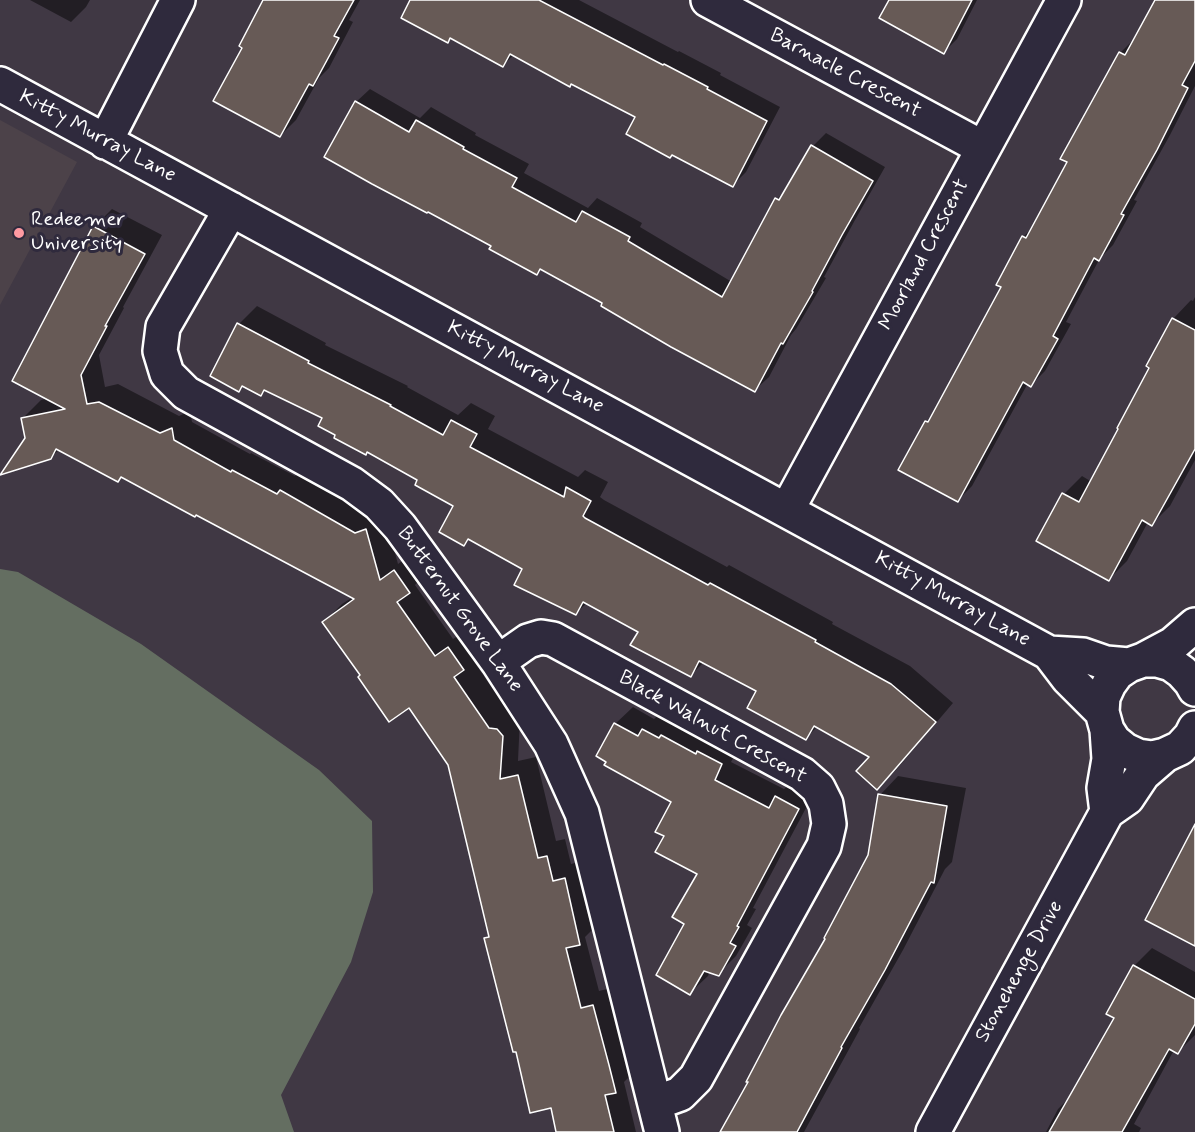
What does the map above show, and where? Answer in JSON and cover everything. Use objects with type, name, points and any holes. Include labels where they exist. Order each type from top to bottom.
[{"type":"street","points":[[105,142],[178,0]]},
{"type":"street","name":"Barnacle Crescent","points":[[708,0],[983,148]]},
{"type":"street","name":"Moorland Crescent","points":[[787,510],[1064,0]]},
{"type":"street","name":"Kitty Murray Lane","points":[[0,84],[1049,653],[1104,721],[1114,741],[1125,750],[1138,756],[1152,758],[1184,746]]},
{"type":"street","name":"Butternut Grove Lane","points":[[231,209],[163,327],[160,351],[167,374],[186,393],[352,484],[379,504],[400,527],[498,662],[551,744],[582,813],[658,1117]]},
{"type":"street","points":[[1107,812],[1104,788],[1109,759],[1103,697],[1108,684],[1118,673],[1173,644],[1195,625]]},
{"type":"street","name":"Black Walnut Crescent","points":[[498,662],[528,641],[541,637],[553,639],[802,774],[818,788],[826,804],[829,824],[824,846],[696,1078],[658,1117]]},
{"type":"street","name":"Kitty Murray Lane","points":[[1049,653],[1083,655],[1106,663],[1157,660],[1171,664],[1182,672],[1195,689]]},
{"type":"street","name":"Stonehenge Drive","points":[[933,1132],[1107,812],[1127,798],[1143,774],[1184,746]]},
{"type":"shaded area","name":"Redeemer University","points":[[0,120],[77,162],[0,305]]},
{"type":"green space","points":[[0,569],[18,572],[141,644],[319,770],[372,821],[373,892],[351,962],[281,1095],[294,1132],[0,1132]]},
{"type":"building","points":[[263,0],[354,0],[334,36],[339,38],[313,86],[309,84],[280,137],[213,101],[242,48],[239,46]]},
{"type":"building","points":[[410,0],[539,0],[708,87],[707,89],[767,121],[733,187],[672,155],[670,158],[626,134],[635,117],[571,84],[570,87],[510,54],[503,67],[450,38],[448,43],[401,18]]},
{"type":"building","points":[[889,0],[972,0],[944,54],[879,18]]},
{"type":"building","points":[[1155,0],[1195,0],[1195,61],[1182,85],[1188,88],[1121,214],[1124,215],[1099,261],[1094,258],[1053,336],[1058,339],[1031,387],[1023,382],[958,502],[898,470],[925,421],[928,422],[1001,287],[996,285],[1022,236],[1026,238],[1067,162],[1060,159],[1119,52],[1125,55]]},
{"type":"building","points":[[355,101],[409,132],[416,120],[517,178],[512,187],[576,222],[582,211],[630,237],[628,241],[722,297],[775,198],[779,200],[811,145],[873,181],[813,292],[783,344],[781,343],[755,392],[671,347],[601,306],[602,303],[540,269],[537,275],[489,249],[491,246],[324,157]]},
{"type":"building","points":[[93,226],[145,254],[81,375],[87,404],[99,402],[160,433],[172,428],[174,440],[231,472],[232,470],[277,494],[280,490],[355,533],[366,529],[380,580],[394,570],[410,593],[397,602],[435,656],[448,647],[464,670],[454,677],[489,728],[497,729],[503,736],[500,779],[518,775],[538,858],[547,856],[553,881],[565,878],[580,945],[566,948],[581,1008],[593,1005],[609,1065],[616,1093],[605,1095],[614,1132],[556,1132],[551,1108],[530,1113],[516,1052],[513,1052],[484,938],[489,937],[448,765],[409,708],[389,722],[358,677],[360,675],[322,622],[354,599],[121,477],[118,482],[56,449],[51,459],[0,475],[25,438],[21,418],[65,409],[12,381]]},
{"type":"building","points":[[1172,318],[1195,330],[1195,449],[1152,526],[1142,520],[1109,581],[1036,541],[1062,493],[1079,502],[1149,368],[1146,366]]},
{"type":"building","points":[[237,323],[443,435],[451,420],[477,434],[470,447],[564,497],[566,487],[591,501],[583,516],[585,518],[708,585],[710,583],[816,640],[815,642],[891,684],[936,722],[877,790],[856,771],[869,757],[814,726],[806,740],[747,708],[756,691],[699,661],[691,677],[630,645],[638,632],[583,602],[576,615],[514,585],[522,569],[468,539],[464,546],[439,532],[453,506],[415,485],[417,480],[367,452],[366,455],[334,438],[335,435],[318,426],[322,418],[264,390],[261,396],[242,386],[239,392],[210,376]]},
{"type":"building","points":[[614,723],[638,736],[642,729],[659,738],[661,735],[696,754],[697,751],[722,764],[715,780],[769,808],[775,796],[799,809],[737,926],[739,927],[730,943],[736,946],[719,976],[704,971],[690,995],[656,975],[684,924],[672,917],[697,874],[655,852],[664,836],[655,832],[671,802],[604,765],[606,762],[596,756]]},
{"type":"building","points":[[878,794],[947,806],[934,883],[931,882],[797,1132],[720,1132],[868,855]]},
{"type":"building","points":[[1195,824],[1195,946],[1145,920]]},
{"type":"building","points":[[1133,965],[1195,999],[1195,1024],[1178,1054],[1169,1049],[1122,1132],[1049,1132],[1114,1018],[1106,1014]]},
{"type":"place","name":"Redeemer University","points":[[19,233]]}]
